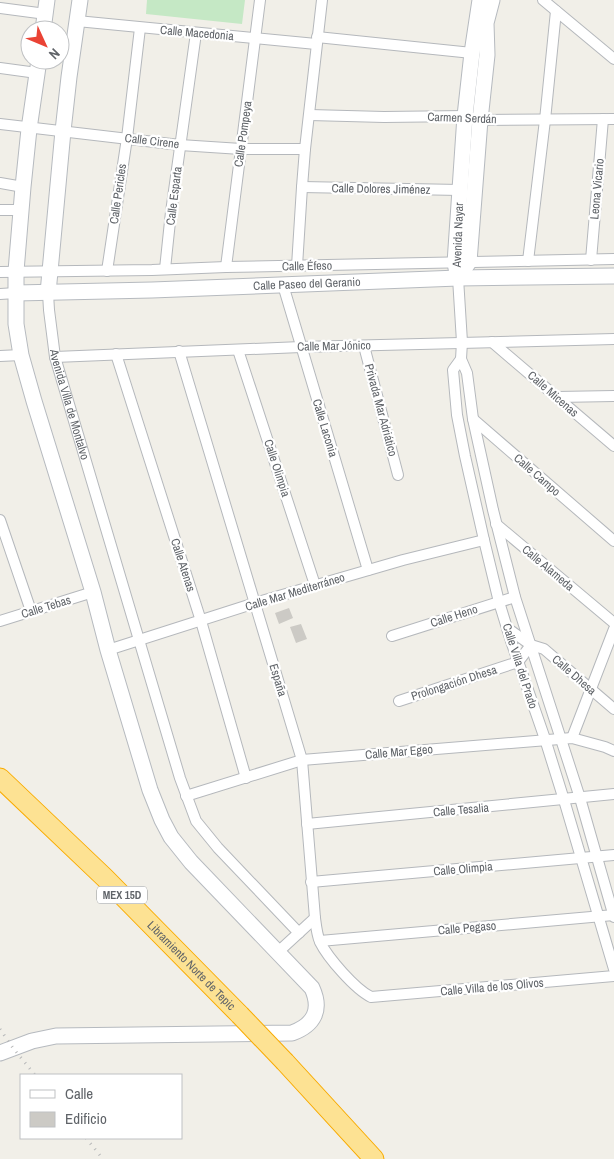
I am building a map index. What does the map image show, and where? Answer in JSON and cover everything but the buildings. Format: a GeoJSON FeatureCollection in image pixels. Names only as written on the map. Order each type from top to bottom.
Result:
{"type":"FeatureCollection","features":[{"type":"Feature","properties":{"kind":"highway","name":"Libramiento Norte de Tepic"},"geometry":{"type":"LineString","coordinates":[[0,778],[105,878],[240,1015],[374,1159]]}},
{"type":"Feature","properties":{"kind":"street","name":"Avenida Villa de Montalvo"},"geometry":{"type":"LineString","coordinates":[[80,0],[63,131],[48,293],[55,357],[186,796],[196,822],[218,848],[299,932]]}},
{"type":"Feature","properties":{"kind":"street","name":"Calle Pompeya"},"geometry":{"type":"LineString","coordinates":[[226,267],[260,0]]}},
{"type":"Feature","properties":{"kind":"street"},"geometry":{"type":"LineString","coordinates":[[298,266],[305,149],[322,0]]}},
{"type":"Feature","properties":{"kind":"street","name":"Avenida Nayar"},"geometry":{"type":"LineString","coordinates":[[458,278],[462,262],[472,118],[472,53],[480,0]]}},
{"type":"Feature","properties":{"kind":"street","name":"Avenida Nayar"},"geometry":{"type":"LineString","coordinates":[[462,262],[460,190],[472,118],[487,55],[486,24],[492,0]]}},
{"type":"Feature","properties":{"kind":"street"},"geometry":{"type":"LineString","coordinates":[[543,0],[614,59]]}},
{"type":"Feature","properties":{"kind":"street"},"geometry":{"type":"LineString","coordinates":[[0,8],[46,7],[44,20]]}},
{"type":"Feature","properties":{"kind":"street"},"geometry":{"type":"LineString","coordinates":[[528,261],[556,11]]}},
{"type":"Feature","properties":{"kind":"street","name":"Calle Macedonia"},"geometry":{"type":"LineString","coordinates":[[77,21],[256,39],[317,41],[472,53]]}},
{"type":"Feature","properties":{"kind":"street","name":"Calle Pericles"},"geometry":{"type":"LineString","coordinates":[[107,271],[127,138],[140,28]]}},
{"type":"Feature","properties":{"kind":"street","name":"Calle Esparta"},"geometry":{"type":"LineString","coordinates":[[166,270],[180,145],[196,33]]}},
{"type":"Feature","properties":{"kind":"street"},"geometry":{"type":"LineString","coordinates":[[0,68],[20,67]]}},
{"type":"Feature","properties":{"kind":"street"},"geometry":{"type":"LineString","coordinates":[[0,1053],[32,1041],[56,1036],[292,1033],[301,1030],[309,1024],[317,1006],[312,988],[191,862],[171,837],[150,790],[108,650],[93,592],[21,355],[16,324],[16,272],[21,210],[37,70]]}},
{"type":"Feature","properties":{"kind":"street","name":"Carmen Serdán"},"geometry":{"type":"LineString","coordinates":[[310,114],[544,120],[609,119]]}},
{"type":"Feature","properties":{"kind":"street","name":"Leona Vicario"},"geometry":{"type":"LineString","coordinates":[[590,260],[609,119]]}},
{"type":"Feature","properties":{"kind":"street","name":"Calle Cirene"},"geometry":{"type":"LineString","coordinates":[[0,124],[180,145],[241,149],[305,149]]}},
{"type":"Feature","properties":{"kind":"street"},"geometry":{"type":"LineString","coordinates":[[0,183],[23,187]]}},
{"type":"Feature","properties":{"kind":"street","name":"Calle Dolores Jiménez"},"geometry":{"type":"LineString","coordinates":[[302,187],[460,190]]}},
{"type":"Feature","properties":{"kind":"street"},"geometry":{"type":"LineString","coordinates":[[0,210],[21,210]]}},
{"type":"Feature","properties":{"kind":"street","name":"Calle Éfeso"},"geometry":{"type":"LineString","coordinates":[[0,272],[166,270],[226,267],[614,259]]}},
{"type":"Feature","properties":{"kind":"street","name":"Calle Paseo del Geranio"},"geometry":{"type":"LineString","coordinates":[[0,294],[458,278],[614,276]]}},
{"type":"Feature","properties":{"kind":"street","name":"Calle Villa del Prado"},"geometry":{"type":"LineString","coordinates":[[458,278],[462,342],[461,359],[467,373],[473,419],[496,524],[515,597],[559,738],[580,798],[614,916]]}},
{"type":"Feature","properties":{"kind":"street","name":"Calle Laconia"},"geometry":{"type":"LineString","coordinates":[[282,285],[368,570]]}},
{"type":"Feature","properties":{"kind":"street","name":"Calle Mar Jónico"},"geometry":{"type":"LineString","coordinates":[[55,357],[301,347],[614,339]]}},
{"type":"Feature","properties":{"kind":"street","name":"Calle Micenas"},"geometry":{"type":"LineString","coordinates":[[492,342],[614,446]]}},
{"type":"Feature","properties":{"kind":"street","name":"Privada Mar Adriático"},"geometry":{"type":"LineString","coordinates":[[364,346],[398,475]]}},
{"type":"Feature","properties":{"kind":"street","name":"Calle Olimpia"},"geometry":{"type":"LineString","coordinates":[[238,350],[315,585]]}},
{"type":"Feature","properties":{"kind":"street","name":"España"},"geometry":{"type":"LineString","coordinates":[[179,351],[302,760],[315,918],[320,941],[333,961],[363,993],[371,997]]}},
{"type":"Feature","properties":{"kind":"street","name":"Calle Atenas"},"geometry":{"type":"LineString","coordinates":[[116,354],[201,621],[246,778]]}},
{"type":"Feature","properties":{"kind":"street"},"geometry":{"type":"LineString","coordinates":[[0,356],[21,355]]}},
{"type":"Feature","properties":{"kind":"street","name":"Calle Villa del Prado"},"geometry":{"type":"LineString","coordinates":[[461,359],[453,370],[457,415],[499,602],[545,739],[614,969]]}},
{"type":"Feature","properties":{"kind":"street"},"geometry":{"type":"LineString","coordinates":[[557,397],[614,396]]}},
{"type":"Feature","properties":{"kind":"street","name":"Calle Campo"},"geometry":{"type":"LineString","coordinates":[[457,415],[473,419],[614,541]]}},
{"type":"Feature","properties":{"kind":"street","name":"Calle Alameda"},"geometry":{"type":"LineString","coordinates":[[479,517],[496,524],[614,623]]}},
{"type":"Feature","properties":{"kind":"street"},"geometry":{"type":"LineString","coordinates":[[0,520],[32,611]]}},
{"type":"Feature","properties":{"kind":"street","name":"Calle Mar Mediterráneo"},"geometry":{"type":"LineString","coordinates":[[108,650],[315,585],[403,560],[484,540]]}},
{"type":"Feature","properties":{"kind":"street","name":"Calle Tebas"},"geometry":{"type":"LineString","coordinates":[[0,621],[93,592]]}},
{"type":"Feature","properties":{"kind":"street","name":"Calle Heno"},"geometry":{"type":"LineString","coordinates":[[392,636],[515,597]]}},
{"type":"Feature","properties":{"kind":"street","name":"Calle Dhesa"},"geometry":{"type":"LineString","coordinates":[[507,628],[531,644],[544,649],[614,709]]}},
{"type":"Feature","properties":{"kind":"street"},"geometry":{"type":"LineString","coordinates":[[572,738],[614,629]]}},
{"type":"Feature","properties":{"kind":"street"},"geometry":{"type":"LineString","coordinates":[[518,662],[531,644]]}},
{"type":"Feature","properties":{"kind":"street","name":"Prolongación Dhesa"},"geometry":{"type":"LineString","coordinates":[[399,701],[518,662]]}},
{"type":"Feature","properties":{"kind":"street","name":"Calle Mar Egeo"},"geometry":{"type":"LineString","coordinates":[[186,796],[302,760],[559,738],[572,738],[614,751]]}},
{"type":"Feature","properties":{"kind":"street","name":"Calle Tesalia"},"geometry":{"type":"LineString","coordinates":[[307,824],[614,794]]}},
{"type":"Feature","properties":{"kind":"street","name":"Calle Olimpia"},"geometry":{"type":"LineString","coordinates":[[312,882],[614,855]]}},
{"type":"Feature","properties":{"kind":"street","name":"Calle Pegaso"},"geometry":{"type":"LineString","coordinates":[[320,941],[614,916]]}},
{"type":"Feature","properties":{"kind":"street"},"geometry":{"type":"LineString","coordinates":[[278,952],[315,918]]}},
{"type":"Feature","properties":{"kind":"street","name":"Calle Villa de los Olivos"},"geometry":{"type":"LineString","coordinates":[[371,997],[614,976]]}},
{"type":"Feature","properties":{"kind":"green space"},"geometry":{"type":"Polygon","coordinates":[[[147,0],[245,0],[242,24],[146,14],[147,0]]]}},
{"type":"Feature","properties":{"kind":"railway"},"geometry":{"type":"LineString","coordinates":[[0,1029],[34,1074]]}},
{"type":"Feature","properties":{"kind":"railway"},"geometry":{"type":"LineString","coordinates":[[87,1139],[103,1159]]}}]}
